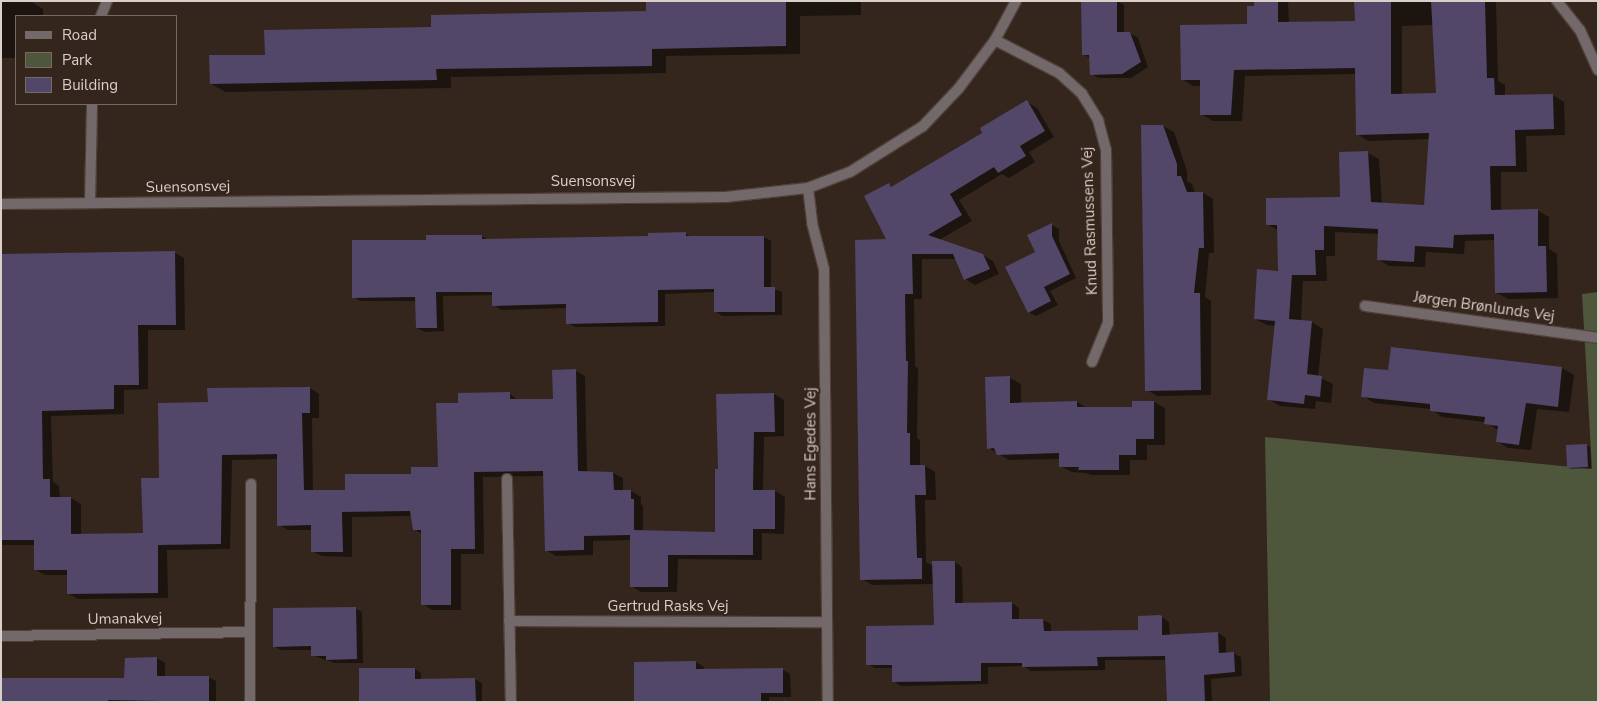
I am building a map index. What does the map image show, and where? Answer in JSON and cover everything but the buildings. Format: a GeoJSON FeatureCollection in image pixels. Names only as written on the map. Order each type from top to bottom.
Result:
{"type":"FeatureCollection","features":[{"type":"Feature","properties":{"kind":"street"},"geometry":{"type":"LineString","coordinates":[[101,15],[107,1]]}},
{"type":"Feature","properties":{"kind":"street","name":"Suensonsvej"},"geometry":{"type":"LineString","coordinates":[[1,204],[726,197],[808,188],[850,172],[922,126],[959,88],[995,40],[1016,1]]}},
{"type":"Feature","properties":{"kind":"street"},"geometry":{"type":"LineString","coordinates":[[1559,2],[1580,30],[1598,70]]}},
{"type":"Feature","properties":{"kind":"street","name":"Knud Rasmussens Vej"},"geometry":{"type":"LineString","coordinates":[[995,40],[1059,73],[1082,94],[1098,120],[1106,150],[1108,323],[1092,362]]}},
{"type":"Feature","properties":{"kind":"street"},"geometry":{"type":"LineString","coordinates":[[90,203],[92,105]]}},
{"type":"Feature","properties":{"kind":"street","name":"Hans Egedes Vej"},"geometry":{"type":"LineString","coordinates":[[808,188],[812,223],[824,269],[828,702]]}},
{"type":"Feature","properties":{"kind":"street","name":"Jørgen Brønlunds Vej"},"geometry":{"type":"LineString","coordinates":[[1365,306],[1598,338]]}},
{"type":"Feature","properties":{"kind":"street"},"geometry":{"type":"LineString","coordinates":[[507,479],[510,702]]}},
{"type":"Feature","properties":{"kind":"street"},"geometry":{"type":"LineString","coordinates":[[250,702],[251,484]]}},
{"type":"Feature","properties":{"kind":"street","name":"Gertrud Rasks Vej"},"geometry":{"type":"LineString","coordinates":[[509,621],[827,622]]}},
{"type":"Feature","properties":{"kind":"street","name":"Umanakvej"},"geometry":{"type":"LineString","coordinates":[[1,636],[250,632]]}},
{"type":"Feature","properties":{"kind":"green space"},"geometry":{"type":"Polygon","coordinates":[[[1598,292],[1598,702],[1270,702],[1265,437],[1592,469],[1582,294],[1598,292]]]}}]}
